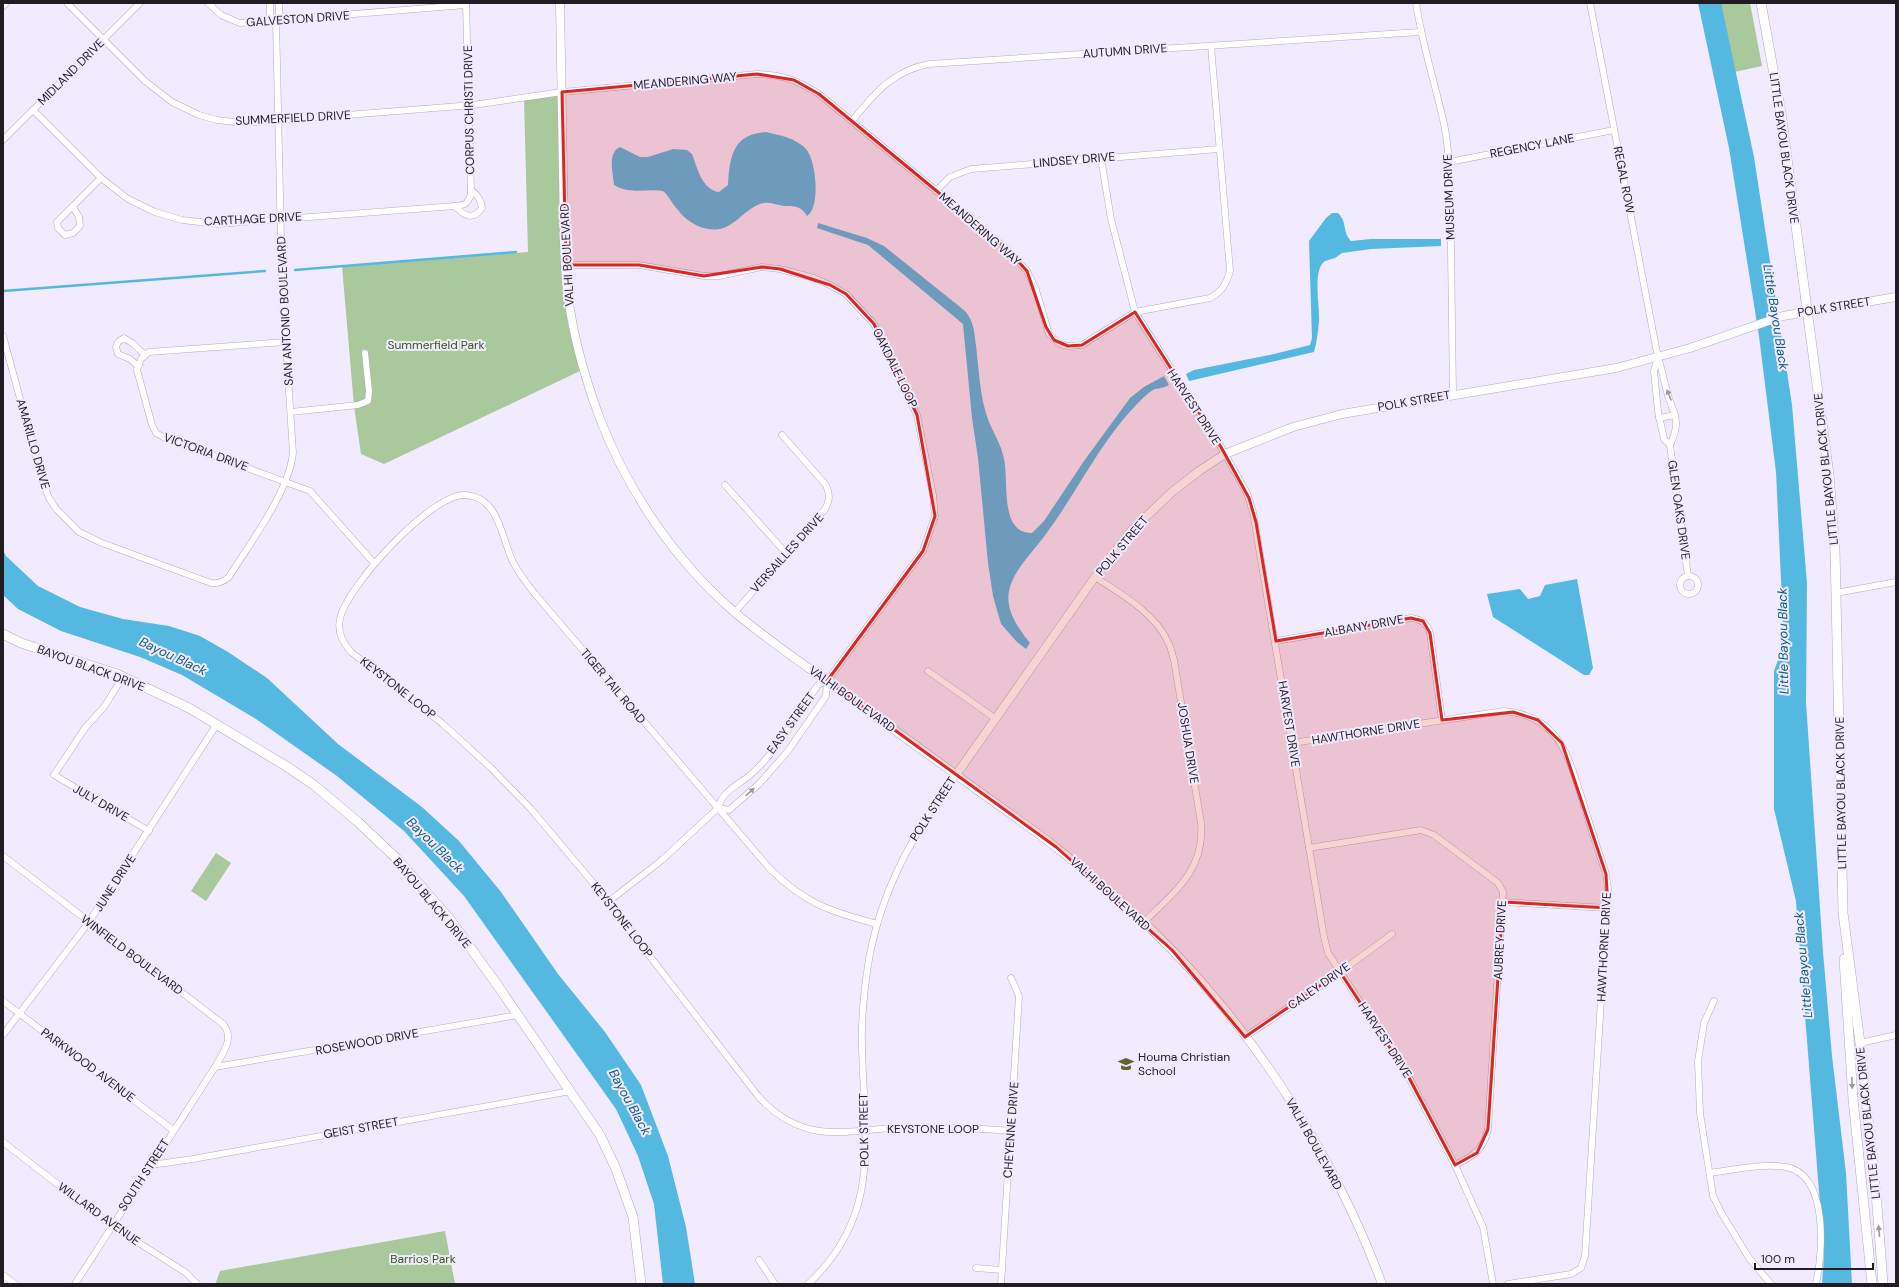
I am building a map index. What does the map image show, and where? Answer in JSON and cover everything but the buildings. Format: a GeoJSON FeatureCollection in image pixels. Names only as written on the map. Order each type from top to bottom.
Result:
{"type":"FeatureCollection","features":[{"type":"Feature","properties":{"kind":"main road","name":"LITTLE BAYOU BLACK DRIVE"},"geometry":{"type":"LineString","coordinates":[[1761,3],[1781,113],[1806,311],[1829,475],[1835,550],[1840,737],[1840,826],[1846,939],[1860,1043],[1877,1205],[1883,1284]]}},
{"type":"Feature","properties":{"kind":"main road","name":"BAYOU BLACK DRIVE"},"geometry":{"type":"LineString","coordinates":[[3,634],[26,645],[123,677],[189,708],[286,766],[314,785],[342,808],[397,859],[449,918],[571,1091],[600,1135],[616,1169],[633,1217],[642,1284]]}},
{"type":"Feature","properties":{"kind":"main road","name":"LITTLE BAYOU BLACK DRIVE"},"geometry":{"type":"LineString","coordinates":[[1846,939],[1844,960],[1853,1099],[1872,1284]]}},
{"type":"Feature","properties":{"kind":"street"},"geometry":{"type":"LineString","coordinates":[[3,6],[6,3]]}},
{"type":"Feature","properties":{"kind":"street","name":"SUMMERFIELD DRIVE"},"geometry":{"type":"LineString","coordinates":[[67,3],[145,81],[172,102],[183,108],[199,115],[217,120],[234,122],[278,120],[469,106],[562,92]]}},
{"type":"Feature","properties":{"kind":"street","name":"MIDLAND DRIVE"},"geometry":{"type":"LineString","coordinates":[[3,140],[140,3]]}},
{"type":"Feature","properties":{"kind":"street","name":"GALVESTON DRIVE"},"geometry":{"type":"LineString","coordinates":[[208,3],[221,16],[240,23],[466,4]]}},
{"type":"Feature","properties":{"kind":"street","name":"SAN ANTONIO BOULEVARD"},"geometry":{"type":"LineString","coordinates":[[270,3],[275,21]]}},
{"type":"Feature","properties":{"kind":"street","name":"SAN ANTONIO BOULEVARD"},"geometry":{"type":"LineString","coordinates":[[223,582],[229,577],[286,481],[291,467],[293,452],[292,412],[286,342],[280,218],[275,21],[278,3]]}},
{"type":"Feature","properties":{"kind":"street","name":"VALHI BOULEVARD"},"geometry":{"type":"LineString","coordinates":[[560,3],[566,265],[572,326],[583,370],[601,421],[623,469],[643,505],[676,550],[710,589],[735,612],[780,648],[1056,847],[1107,889],[1172,950],[1203,985],[1245,1037],[1268,1067],[1299,1115],[1328,1165],[1374,1263],[1382,1284]]}},
{"type":"Feature","properties":{"kind":"street","name":"MUSEUM DRIVE"},"geometry":{"type":"LineString","coordinates":[[1416,3],[1420,32],[1444,124],[1449,162],[1453,394]]}},
{"type":"Feature","properties":{"kind":"street","name":"REGAL ROW"},"geometry":{"type":"LineString","coordinates":[[1590,3],[1658,358]]}},
{"type":"Feature","properties":{"kind":"street","name":"CORPUS CHRISTI DRIVE"},"geometry":{"type":"LineString","coordinates":[[455,206],[465,205],[469,202],[471,190],[466,4]]}},
{"type":"Feature","properties":{"kind":"street","name":"AUTUMN DRIVE"},"geometry":{"type":"LineString","coordinates":[[852,121],[881,87],[894,78],[918,66],[1420,32]]}},
{"type":"Feature","properties":{"kind":"street","name":"MEANDERING WAY"},"geometry":{"type":"LineString","coordinates":[[562,92],[757,74],[794,80],[808,88],[852,121],[1007,249],[1027,272],[1036,290],[1046,327],[1054,340],[1060,344],[1068,346],[1082,345],[1135,312],[1210,298],[1220,293],[1226,284],[1230,271],[1211,46]]}},
{"type":"Feature","properties":{"kind":"street","name":"CARTHAGE DRIVE"},"geometry":{"type":"LineString","coordinates":[[33,110],[101,178],[128,199],[154,212],[182,220],[218,224],[280,218],[455,206]]}},
{"type":"Feature","properties":{"kind":"street","name":"REGENCY LANE"},"geometry":{"type":"LineString","coordinates":[[1449,162],[1614,130]]}},
{"type":"Feature","properties":{"kind":"street","name":"LINDSEY DRIVE"},"geometry":{"type":"LineString","coordinates":[[936,191],[950,177],[971,169],[1219,149]]}},
{"type":"Feature","properties":{"kind":"street","name":"HARVEST DRIVE"},"geometry":{"type":"LineString","coordinates":[[1101,158],[1111,219],[1135,312],[1225,454],[1247,493],[1253,512],[1276,641],[1326,945],[1332,961],[1407,1074],[1455,1165],[1483,1228],[1493,1284]]}},
{"type":"Feature","properties":{"kind":"street"},"geometry":{"type":"LineString","coordinates":[[73,207],[79,217],[80,226],[73,233],[65,235],[58,228],[57,222],[101,178]]}},
{"type":"Feature","properties":{"kind":"street"},"geometry":{"type":"LineString","coordinates":[[455,206],[460,212],[468,217],[479,213],[482,208],[481,202],[477,195],[471,190]]}},
{"type":"Feature","properties":{"kind":"street","name":"OAKDALE LOOP"},"geometry":{"type":"LineString","coordinates":[[566,265],[639,265],[704,276],[719,276],[762,267],[780,269],[814,278],[846,294],[874,324],[917,414],[933,494],[935,516],[923,551],[827,681]]}},
{"type":"Feature","properties":{"kind":"street","name":"POLK STREET"},"geometry":{"type":"LineString","coordinates":[[808,1284],[830,1261],[852,1225],[859,1204],[865,1175],[866,1152],[862,1044],[863,1004],[868,964],[877,924],[903,856],[926,816],[1095,577],[1131,532],[1152,510],[1199,471],[1225,454],[1293,427],[1342,414],[1407,404],[1453,394],[1496,389],[1616,368],[1658,358],[1783,316],[1896,297]]}},
{"type":"Feature","properties":{"kind":"street","name":"AMARILLO DRIVE"},"geometry":{"type":"LineString","coordinates":[[3,336],[43,483],[49,498],[64,519],[79,532],[102,543],[211,583],[216,584],[223,582]]}},
{"type":"Feature","properties":{"kind":"street"},"geometry":{"type":"LineString","coordinates":[[146,355],[128,339],[124,338],[118,342],[116,347],[118,354],[130,359],[138,366],[149,352],[286,342]]}},
{"type":"Feature","properties":{"kind":"street"},"geometry":{"type":"LineString","coordinates":[[292,412],[358,405],[368,401],[369,391],[365,353]]}},
{"type":"Feature","properties":{"kind":"street","name":"GLEN OAKS DRIVE"},"geometry":{"type":"LineString","coordinates":[[1658,358],[1677,425],[1670,446],[1688,576]]}},
{"type":"Feature","properties":{"kind":"street","name":"GLEN OAKS DRIVE"},"geometry":{"type":"LineString","coordinates":[[1658,358],[1654,372],[1659,418],[1664,439],[1670,446]]}},
{"type":"Feature","properties":{"kind":"street","name":"VICTORIA DRIVE"},"geometry":{"type":"LineString","coordinates":[[138,366],[137,370],[144,398],[156,433],[165,438],[310,491],[374,563]]}},
{"type":"Feature","properties":{"kind":"street"},"geometry":{"type":"LineString","coordinates":[[1659,418],[1675,415]]}},
{"type":"Feature","properties":{"kind":"street","name":"VERSAILLES DRIVE"},"geometry":{"type":"LineString","coordinates":[[735,612],[825,509],[829,502],[830,493],[826,486],[782,435]]}},
{"type":"Feature","properties":{"kind":"street"},"geometry":{"type":"LineString","coordinates":[[725,485],[786,553]]}},
{"type":"Feature","properties":{"kind":"street","name":"TIGER TAIL ROAD"},"geometry":{"type":"LineString","coordinates":[[374,563],[418,521],[444,501],[459,495],[467,495],[487,503],[495,513],[510,555],[523,578],[770,869],[789,887],[813,903],[828,910],[877,924]]}},
{"type":"Feature","properties":{"kind":"street","name":"KEYSTONE LOOP"},"geometry":{"type":"LineString","coordinates":[[374,563],[342,610],[339,621],[344,643],[351,652],[443,724],[492,768],[558,839],[753,1090],[769,1108],[786,1120],[809,1129],[829,1131],[944,1126],[1011,1131]]}},
{"type":"Feature","properties":{"kind":"street","name":"JOSHUA DRIVE"},"geometry":{"type":"LineString","coordinates":[[1095,577],[1145,613],[1158,625],[1168,642],[1174,660],[1200,823],[1200,850],[1194,867],[1186,880],[1143,923]]}},
{"type":"Feature","properties":{"kind":"street"},"geometry":{"type":"LineString","coordinates":[[1836,593],[1896,582]]}},
{"type":"Feature","properties":{"kind":"street","name":"ALBANY DRIVE"},"geometry":{"type":"LineString","coordinates":[[1276,641],[1411,618],[1418,619],[1426,625],[1430,633],[1442,720]]}},
{"type":"Feature","properties":{"kind":"street"},"geometry":{"type":"LineString","coordinates":[[928,671],[996,719]]}},
{"type":"Feature","properties":{"kind":"street","name":"JULY DRIVE"},"geometry":{"type":"LineString","coordinates":[[123,677],[104,707],[85,728],[54,775],[149,831]]}},
{"type":"Feature","properties":{"kind":"street","name":"EASY STREET"},"geometry":{"type":"LineString","coordinates":[[608,902],[662,860],[718,808],[721,797],[750,774],[772,750],[818,685],[827,681],[826,696],[782,758],[759,784],[729,810],[718,808]]}},
{"type":"Feature","properties":{"kind":"street","name":"HAWTHORNE DRIVE"},"geometry":{"type":"LineString","coordinates":[[1292,743],[1495,711],[1513,712],[1538,720],[1556,736],[1565,750],[1570,762],[1606,874],[1608,888],[1608,908],[1584,1263],[1576,1272],[1571,1274],[1508,1284]]}},
{"type":"Feature","properties":{"kind":"street","name":"JUNE DRIVE"},"geometry":{"type":"LineString","coordinates":[[3,1035],[89,922],[217,724]]}},
{"type":"Feature","properties":{"kind":"street"},"geometry":{"type":"LineString","coordinates":[[772,750],[782,758]]}},
{"type":"Feature","properties":{"kind":"street","name":"AUBREY DRIVE"},"geometry":{"type":"LineString","coordinates":[[1309,848],[1421,830],[1434,835],[1498,884],[1503,892],[1488,1129],[1485,1142],[1477,1153],[1455,1165]]}},
{"type":"Feature","properties":{"kind":"street","name":"WINFIELD BOULEVARD"},"geometry":{"type":"LineString","coordinates":[[3,856],[223,1024],[228,1030],[229,1038],[215,1067]]}},
{"type":"Feature","properties":{"kind":"street"},"geometry":{"type":"LineString","coordinates":[[1503,902],[1608,908]]}},
{"type":"Feature","properties":{"kind":"street","name":"CALEY DRIVE"},"geometry":{"type":"LineString","coordinates":[[1245,1037],[1340,972],[1392,934]]}},
{"type":"Feature","properties":{"kind":"street","name":"CHEYENNE DRIVE"},"geometry":{"type":"LineString","coordinates":[[1001,1284],[1019,996],[1011,978]]}},
{"type":"Feature","properties":{"kind":"street","name":"PARKWOOD AVENUE"},"geometry":{"type":"LineString","coordinates":[[3,1001],[173,1130]]}},
{"type":"Feature","properties":{"kind":"street"},"geometry":{"type":"LineString","coordinates":[[1714,1001],[1704,1023],[1698,1062],[1700,1113],[1714,1196],[1722,1214],[1749,1258],[1771,1284]]}},
{"type":"Feature","properties":{"kind":"street","name":"ROSEWOOD DRIVE"},"geometry":{"type":"LineString","coordinates":[[215,1067],[518,1015]]}},
{"type":"Feature","properties":{"kind":"street"},"geometry":{"type":"LineString","coordinates":[[1860,1043],[1896,1035]]}},
{"type":"Feature","properties":{"kind":"street","name":"SOUTH STREET"},"geometry":{"type":"LineString","coordinates":[[75,1284],[215,1067]]}},
{"type":"Feature","properties":{"kind":"street","name":"GEIST STREET"},"geometry":{"type":"LineString","coordinates":[[151,1165],[193,1159],[571,1091]]}},
{"type":"Feature","properties":{"kind":"street","name":"WILLARD AVENUE"},"geometry":{"type":"LineString","coordinates":[[3,1142],[112,1226],[185,1272],[197,1284]]}},
{"type":"Feature","properties":{"kind":"street"},"geometry":{"type":"LineString","coordinates":[[1710,1173],[1778,1167],[1795,1170],[1805,1176],[1812,1186],[1816,1198],[1819,1220],[1821,1242],[1819,1271],[1816,1284]]}},
{"type":"Feature","properties":{"kind":"street"},"geometry":{"type":"LineString","coordinates":[[759,1260],[775,1284]]}},
{"type":"Feature","properties":{"kind":"street"},"geometry":{"type":"LineString","coordinates":[[976,1268],[1002,1270]]}},
{"type":"Feature","properties":{"kind":"street"},"geometry":{"type":"LineString","coordinates":[[3,1275],[15,1284]]}},
{"type":"Feature","properties":{"kind":"highlighted area"},"geometry":{"type":"Polygon","coordinates":[[[757,74],[794,80],[819,94],[1007,249],[1027,271],[1046,327],[1054,340],[1068,346],[1082,345],[1135,312],[1221,447],[1249,498],[1256,522],[1276,641],[1411,618],[1423,621],[1430,633],[1442,720],[1513,712],[1538,720],[1562,743],[1606,874],[1608,908],[1503,902],[1488,1129],[1477,1153],[1455,1165],[1407,1074],[1340,972],[1245,1037],[1172,950],[1056,847],[827,681],[923,551],[935,516],[917,415],[874,324],[846,294],[830,285],[780,269],[762,267],[704,276],[639,265],[566,265],[562,92],[757,74]]]}},
{"type":"Feature","properties":{"kind":"green space"},"geometry":{"type":"Polygon","coordinates":[[[1716,3],[1750,3],[1762,66],[1730,73],[1716,3]]]}},
{"type":"Feature","properties":{"kind":"green space","name":"Summerfield Park"},"geometry":{"type":"Polygon","coordinates":[[[560,92],[565,249],[582,370],[384,464],[361,454],[354,406],[342,266],[528,252],[524,99],[560,92]]]}},
{"type":"Feature","properties":{"kind":"green space"},"geometry":{"type":"Polygon","coordinates":[[[216,853],[231,863],[206,901],[191,891],[216,853]]]}},
{"type":"Feature","properties":{"kind":"green space","name":"Barrios Park"},"geometry":{"type":"Polygon","coordinates":[[[445,1231],[455,1284],[217,1284],[216,1282],[220,1271],[445,1231]]]}},
{"type":"Feature","properties":{"kind":"water","name":"Little Bayou Black"},"geometry":{"type":"Polygon","coordinates":[[[1698,3],[1721,3],[1754,157],[1792,405],[1807,583],[1806,702],[1823,952],[1832,1056],[1846,1173],[1852,1284],[1822,1284],[1824,1255],[1796,901],[1774,809],[1774,671],[1784,644],[1776,472],[1759,336],[1729,148],[1698,3]]]}},
{"type":"Feature","properties":{"kind":"water"},"geometry":{"type":"Polygon","coordinates":[[[766,132],[797,142],[806,149],[809,155],[816,183],[814,203],[807,216],[801,209],[796,207],[763,203],[753,207],[736,221],[724,228],[709,229],[700,227],[688,220],[663,191],[632,191],[614,185],[612,158],[613,154],[620,147],[640,157],[648,157],[673,149],[687,150],[692,154],[704,183],[713,190],[719,192],[728,185],[731,159],[736,147],[745,138],[766,132]]]}},
{"type":"Feature","properties":{"kind":"water"},"geometry":{"type":"Polygon","coordinates":[[[1332,213],[1338,213],[1341,217],[1348,238],[1351,241],[1371,239],[1441,239],[1441,246],[1371,249],[1342,253],[1335,258],[1325,261],[1321,266],[1318,280],[1319,321],[1314,352],[1189,381],[1186,374],[1194,370],[1274,354],[1310,345],[1312,338],[1309,241],[1326,218],[1332,213]]]}},
{"type":"Feature","properties":{"kind":"water"},"geometry":{"type":"Polygon","coordinates":[[[818,223],[867,238],[884,246],[965,311],[971,320],[974,331],[983,402],[989,422],[1000,444],[1004,459],[1006,492],[1010,516],[1014,525],[1022,531],[1032,533],[1044,521],[1084,461],[1130,398],[1144,387],[1164,376],[1169,385],[1151,391],[1127,415],[1102,448],[1058,517],[1019,568],[1011,583],[1008,598],[1011,613],[1017,626],[1030,643],[1026,649],[1017,642],[1001,624],[993,596],[988,563],[978,458],[972,418],[963,324],[868,245],[817,228],[818,223]]]}},
{"type":"Feature","properties":{"kind":"water","name":"Bayou Black"},"geometry":{"type":"Polygon","coordinates":[[[3,550],[6,556],[38,586],[80,607],[123,619],[169,626],[200,636],[228,652],[267,678],[338,744],[422,807],[459,841],[501,892],[558,974],[605,1032],[641,1085],[668,1156],[686,1227],[695,1284],[663,1284],[654,1204],[638,1156],[616,1109],[464,896],[404,831],[337,776],[256,719],[182,675],[140,657],[61,631],[18,609],[3,595],[3,550]]]}},
{"type":"Feature","properties":{"kind":"water"},"geometry":{"type":"Polygon","coordinates":[[[1577,579],[1593,668],[1589,675],[1584,675],[1493,617],[1487,594],[1520,589],[1528,599],[1540,596],[1545,585],[1577,579]]]}},
{"type":"Feature","properties":{"kind":"waterway"},"geometry":{"type":"LineString","coordinates":[[295,270],[516,252]]}},
{"type":"Feature","properties":{"kind":"waterway"},"geometry":{"type":"LineString","coordinates":[[3,291],[265,271]]}},
{"type":"Feature","properties":{"kind":"place","name":"Houma Christian School"},"geometry":{"type":"Point","coordinates":[1126,1064]}}]}
